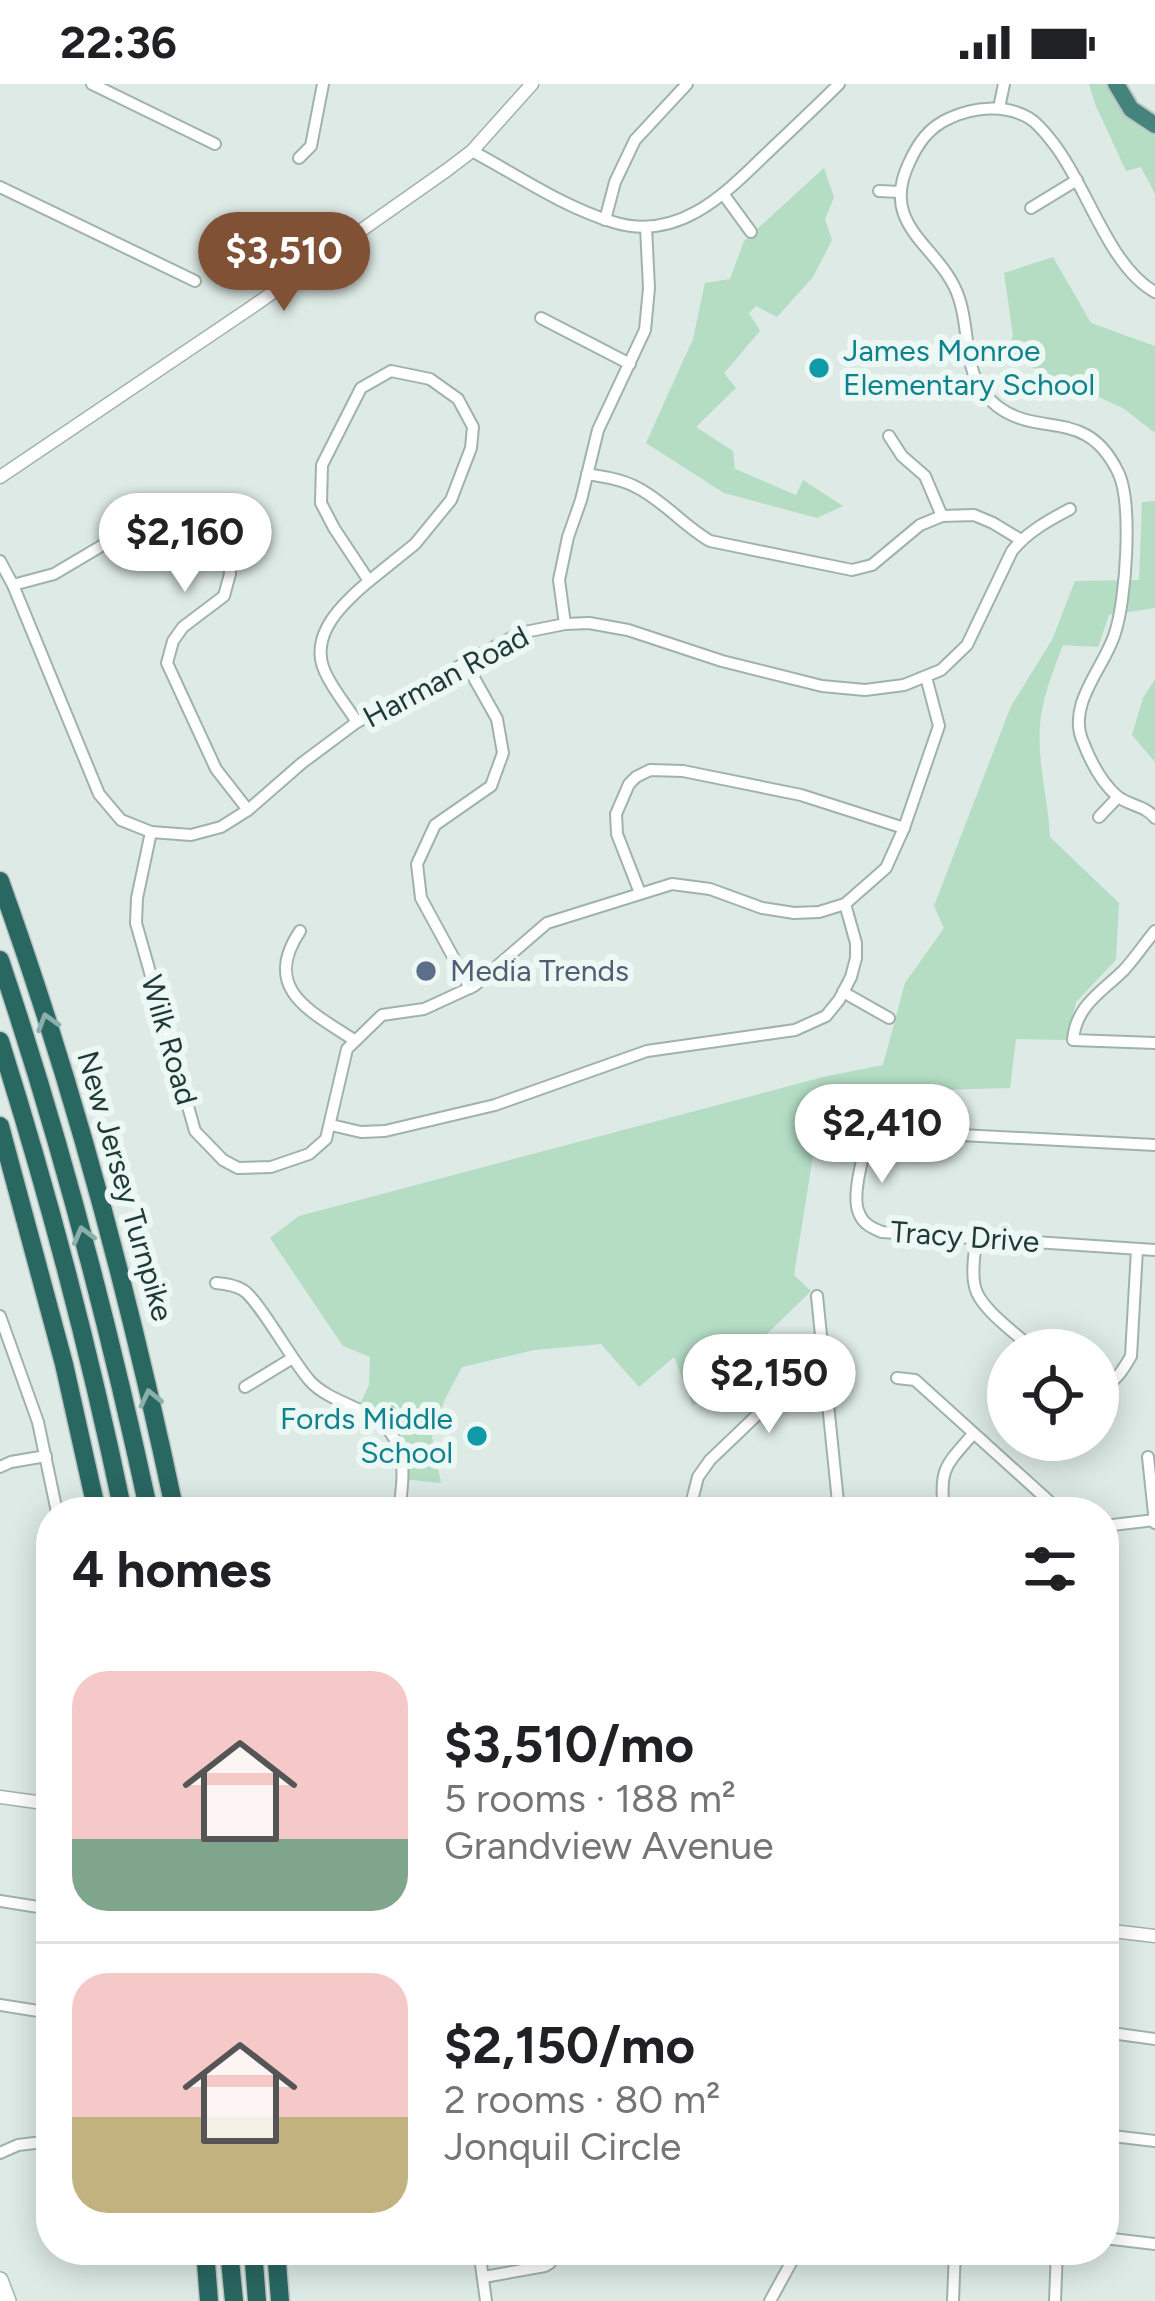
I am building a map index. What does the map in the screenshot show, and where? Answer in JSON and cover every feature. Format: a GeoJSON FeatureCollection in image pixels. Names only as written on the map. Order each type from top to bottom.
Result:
{"type":"FeatureCollection","features":[{"type":"Feature","properties":{"kind":"highway"},"geometry":{"type":"LineString","coordinates":[[1116,84],[1131,109],[1155,125]]}},
{"type":"Feature","properties":{"kind":"highway","name":"New Jersey Turnpike"},"geometry":{"type":"LineString","coordinates":[[0,881],[97,1189],[172,1497]]}},
{"type":"Feature","properties":{"kind":"highway","name":"New Jersey Turnpike"},"geometry":{"type":"LineString","coordinates":[[0,960],[92,1268],[145,1497]]}},
{"type":"Feature","properties":{"kind":"highway"},"geometry":{"type":"LineString","coordinates":[[0,1041],[67,1274],[120,1497]]}},
{"type":"Feature","properties":{"kind":"highway"},"geometry":{"type":"LineString","coordinates":[[0,1126],[64,1364],[94,1497]]}},
{"type":"Feature","properties":{"kind":"highway"},"geometry":{"type":"LineString","coordinates":[[206,2265],[209,2301]]}},
{"type":"Feature","properties":{"kind":"highway"},"geometry":{"type":"LineString","coordinates":[[231,2265],[234,2301]]}},
{"type":"Feature","properties":{"kind":"highway"},"geometry":{"type":"LineString","coordinates":[[254,2265],[256,2301]]}},
{"type":"Feature","properties":{"kind":"highway"},"geometry":{"type":"LineString","coordinates":[[277,2265],[280,2301]]}},
{"type":"Feature","properties":{"kind":"main road"},"geometry":{"type":"LineString","coordinates":[[0,2280],[8,2301]]}},
{"type":"Feature","properties":{"kind":"street"},"geometry":{"type":"LineString","coordinates":[[92,84],[215,143]]}},
{"type":"Feature","properties":{"kind":"street"},"geometry":{"type":"LineString","coordinates":[[299,158],[310,146],[323,84]]}},
{"type":"Feature","properties":{"kind":"street"},"geometry":{"type":"LineString","coordinates":[[605,220],[615,182],[635,140],[687,84]]}},
{"type":"Feature","properties":{"kind":"street"},"geometry":{"type":"LineString","coordinates":[[472,151],[605,220],[646,227],[680,221],[724,195],[839,84]]}},
{"type":"Feature","properties":{"kind":"street"},"geometry":{"type":"LineString","coordinates":[[999,108],[1004,84]]}},
{"type":"Feature","properties":{"kind":"street"},"geometry":{"type":"LineString","coordinates":[[0,477],[404,202],[472,151],[523,89]]}},
{"type":"Feature","properties":{"kind":"street"},"geometry":{"type":"LineString","coordinates":[[1155,292],[1125,267],[1078,180],[1030,118],[999,108],[965,111],[927,132],[902,178],[902,207],[910,230],[958,293],[969,364],[980,388],[997,406],[1018,417],[1084,432],[1101,445],[1122,478],[1126,546],[1122,596],[1116,631],[1087,687],[1080,736],[1118,797],[1155,818]]}},
{"type":"Feature","properties":{"kind":"street"},"geometry":{"type":"LineString","coordinates":[[1031,208],[1078,180]]}},
{"type":"Feature","properties":{"kind":"street"},"geometry":{"type":"LineString","coordinates":[[0,187],[195,281]]}},
{"type":"Feature","properties":{"kind":"street"},"geometry":{"type":"LineString","coordinates":[[880,191],[900,192]]}},
{"type":"Feature","properties":{"kind":"street"},"geometry":{"type":"LineString","coordinates":[[724,195],[751,232]]}},
{"type":"Feature","properties":{"kind":"street"},"geometry":{"type":"LineString","coordinates":[[565,624],[559,580],[562,557],[598,430],[645,330],[646,227]]}},
{"type":"Feature","properties":{"kind":"street"},"geometry":{"type":"LineString","coordinates":[[542,318],[630,364]]}},
{"type":"Feature","properties":{"kind":"street"},"geometry":{"type":"LineString","coordinates":[[358,722],[322,668],[322,639],[344,602],[415,544],[451,500],[471,448],[473,427],[458,399],[430,380],[391,371],[361,388],[322,465],[321,503],[369,581]]}},
{"type":"Feature","properties":{"kind":"street"},"geometry":{"type":"LineString","coordinates":[[889,436],[902,456],[925,476],[942,516]]}},
{"type":"Feature","properties":{"kind":"street"},"geometry":{"type":"LineString","coordinates":[[587,474],[640,489],[710,541],[842,570],[872,565],[920,524],[942,516],[974,515],[1021,540]]}},
{"type":"Feature","properties":{"kind":"street"},"geometry":{"type":"LineString","coordinates":[[13,584],[54,574],[153,510],[171,506],[197,515],[217,531],[228,554],[230,574],[224,596],[184,627],[173,641],[167,663],[216,769],[248,810]]}},
{"type":"Feature","properties":{"kind":"street","name":"Harman Road"},"geometry":{"type":"LineString","coordinates":[[151,832],[191,835],[221,827],[358,722],[520,633],[565,624],[628,630],[722,661],[822,686],[876,689],[926,677],[968,646],[1021,540],[1070,509]]}},
{"type":"Feature","properties":{"kind":"street"},"geometry":{"type":"LineString","coordinates":[[0,561],[99,794],[121,820],[151,832]]}},
{"type":"Feature","properties":{"kind":"street"},"geometry":{"type":"LineString","coordinates":[[465,662],[497,719],[503,753],[491,786],[435,825],[418,864],[421,898],[470,988]]}},
{"type":"Feature","properties":{"kind":"street"},"geometry":{"type":"LineString","coordinates":[[844,904],[856,943],[850,977],[826,1016],[795,1030],[647,1051],[495,1105],[385,1131],[361,1132],[331,1125],[347,1049],[354,1040],[382,1015],[424,1009],[470,988],[547,923],[672,884],[710,889],[763,908],[794,913],[844,904],[886,868],[904,828],[939,726],[926,677]]}},
{"type":"Feature","properties":{"kind":"street"},"geometry":{"type":"LineString","coordinates":[[640,893],[617,834],[616,814],[628,784],[650,770],[683,771],[802,795],[904,828]]}},
{"type":"Feature","properties":{"kind":"street"},"geometry":{"type":"LineString","coordinates":[[1099,817],[1118,797]]}},
{"type":"Feature","properties":{"kind":"street","name":"Wilk Road"},"geometry":{"type":"LineString","coordinates":[[151,832],[136,923],[195,1131],[223,1160],[238,1168],[271,1167],[314,1151],[331,1125]]}},
{"type":"Feature","properties":{"kind":"street"},"geometry":{"type":"LineString","coordinates":[[300,931],[288,950],[284,971],[291,989],[302,1006],[354,1040]]}},
{"type":"Feature","properties":{"kind":"street"},"geometry":{"type":"LineString","coordinates":[[1155,931],[1125,969],[1083,1008],[1073,1040],[1155,1043]]}},
{"type":"Feature","properties":{"kind":"street"},"geometry":{"type":"LineString","coordinates":[[843,992],[889,1018]]}},
{"type":"Feature","properties":{"kind":"street","name":"Tracy Drive"},"geometry":{"type":"LineString","coordinates":[[1155,1145],[885,1131],[873,1137],[861,1167],[856,1204],[870,1227],[882,1232],[1155,1250]]}},
{"type":"Feature","properties":{"kind":"street"},"geometry":{"type":"LineString","coordinates":[[976,1238],[976,1293],[1011,1329]]}},
{"type":"Feature","properties":{"kind":"street"},"geometry":{"type":"LineString","coordinates":[[1119,1375],[1131,1356],[1137,1249]]}},
{"type":"Feature","properties":{"kind":"street"},"geometry":{"type":"LineString","coordinates":[[216,1283],[248,1292],[291,1359],[315,1386],[379,1420],[394,1437],[403,1474],[401,1497]]}},
{"type":"Feature","properties":{"kind":"street"},"geometry":{"type":"LineString","coordinates":[[817,1296],[838,1497]]}},
{"type":"Feature","properties":{"kind":"street"},"geometry":{"type":"LineString","coordinates":[[0,1316],[38,1422],[54,1497]]}},
{"type":"Feature","properties":{"kind":"street"},"geometry":{"type":"LineString","coordinates":[[691,1497],[710,1460],[823,1352]]}},
{"type":"Feature","properties":{"kind":"street"},"geometry":{"type":"LineString","coordinates":[[245,1387],[291,1359]]}},
{"type":"Feature","properties":{"kind":"street"},"geometry":{"type":"LineString","coordinates":[[897,1378],[915,1380],[1044,1497]]}},
{"type":"Feature","properties":{"kind":"street"},"geometry":{"type":"LineString","coordinates":[[942,1497],[945,1466],[973,1434]]}},
{"type":"Feature","properties":{"kind":"street"},"geometry":{"type":"LineString","coordinates":[[0,1467],[46,1456]]}},
{"type":"Feature","properties":{"kind":"street"},"geometry":{"type":"LineString","coordinates":[[1119,1525],[1155,1521],[1148,1457]]}},
{"type":"Feature","properties":{"kind":"street"},"geometry":{"type":"LineString","coordinates":[[0,1797],[36,1802]]}},
{"type":"Feature","properties":{"kind":"street"},"geometry":{"type":"LineString","coordinates":[[0,1901],[36,1907]]}},
{"type":"Feature","properties":{"kind":"street"},"geometry":{"type":"LineString","coordinates":[[1119,1932],[1155,1936]]}},
{"type":"Feature","properties":{"kind":"street"},"geometry":{"type":"LineString","coordinates":[[0,2005],[36,2011]]}},
{"type":"Feature","properties":{"kind":"street"},"geometry":{"type":"LineString","coordinates":[[1119,2034],[1155,2039]]}},
{"type":"Feature","properties":{"kind":"street"},"geometry":{"type":"LineString","coordinates":[[1119,2137],[1155,2141]]}},
{"type":"Feature","properties":{"kind":"street"},"geometry":{"type":"LineString","coordinates":[[0,2153],[36,2142]]}},
{"type":"Feature","properties":{"kind":"street"},"geometry":{"type":"LineString","coordinates":[[1119,2240],[1155,2244]]}},
{"type":"Feature","properties":{"kind":"street"},"geometry":{"type":"LineString","coordinates":[[482,2265],[486,2301]]}},
{"type":"Feature","properties":{"kind":"street"},"geometry":{"type":"LineString","coordinates":[[484,2277],[548,2265]]}},
{"type":"Feature","properties":{"kind":"street"},"geometry":{"type":"LineString","coordinates":[[770,2301],[791,2265]]}},
{"type":"Feature","properties":{"kind":"street"},"geometry":{"type":"LineString","coordinates":[[953,2301],[954,2265]]}},
{"type":"Feature","properties":{"kind":"street"},"geometry":{"type":"LineString","coordinates":[[1055,2301],[1056,2265]]}},
{"type":"Feature","properties":{"kind":"green space"},"geometry":{"type":"Polygon","coordinates":[[[1089,84],[1106,84],[1125,115],[1155,134],[1155,194],[1141,167],[1126,171],[1089,84]]]}},
{"type":"Feature","properties":{"kind":"green space"},"geometry":{"type":"Polygon","coordinates":[[[824,168],[834,197],[825,219],[832,240],[813,277],[777,317],[756,306],[749,313],[760,331],[724,373],[736,388],[696,427],[733,451],[735,469],[796,495],[803,480],[843,506],[817,518],[724,493],[646,443],[693,339],[705,283],[730,279],[744,241],[824,168]]]}},
{"type":"Feature","properties":{"kind":"green space"},"geometry":{"type":"Polygon","coordinates":[[[1053,257],[1091,323],[1155,346],[1155,433],[1123,408],[1005,355],[1013,336],[1004,273],[1053,257]]]}},
{"type":"Feature","properties":{"kind":"green space"},"geometry":{"type":"Polygon","coordinates":[[[1155,501],[1155,608],[1109,615],[1098,647],[1063,645],[1042,710],[1040,758],[1050,837],[1119,903],[1116,960],[1076,1002],[1067,1040],[1016,1039],[1010,1088],[823,1093],[794,1275],[811,1291],[693,1406],[674,1357],[639,1387],[601,1344],[534,1350],[462,1367],[432,1437],[441,1483],[402,1479],[388,1432],[357,1410],[369,1385],[370,1357],[343,1346],[270,1238],[299,1216],[883,1065],[905,983],[944,928],[934,906],[1011,706],[1052,640],[1075,581],[1139,580],[1142,502],[1155,501]]]}},
{"type":"Feature","properties":{"kind":"green space"},"geometry":{"type":"Polygon","coordinates":[[[1155,679],[1155,762],[1132,735],[1143,698],[1155,679]]]}},
{"type":"Feature","properties":{"kind":"place","name":"James Monroe Elementary School"},"geometry":{"type":"Point","coordinates":[819,368]}},
{"type":"Feature","properties":{"kind":"place","name":"Media Trends"},"geometry":{"type":"Point","coordinates":[426,971]}},
{"type":"Feature","properties":{"kind":"place","name":"Fords Middle School"},"geometry":{"type":"Point","coordinates":[477,1436]}}]}
